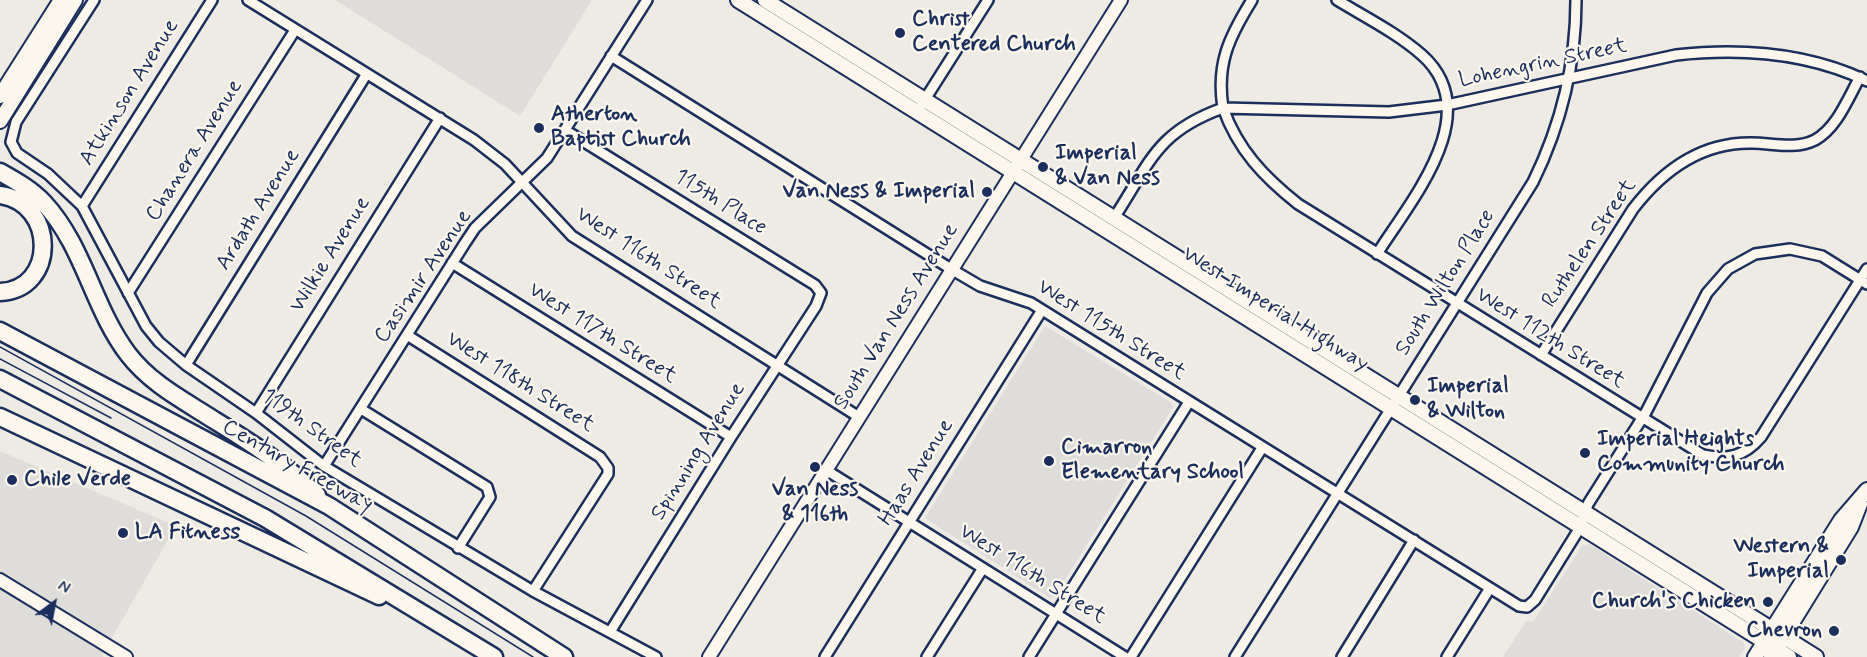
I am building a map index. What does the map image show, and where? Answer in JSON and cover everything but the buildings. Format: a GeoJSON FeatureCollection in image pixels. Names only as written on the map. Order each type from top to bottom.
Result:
{"type":"FeatureCollection","features":[{"type":"Feature","properties":{"kind":"highway"},"geometry":{"type":"LineString","coordinates":[[0,172],[30,190],[54,214],[75,249],[106,319],[141,369],[174,397],[215,420],[299,478],[328,506]]}},
{"type":"Feature","properties":{"kind":"highway"},"geometry":{"type":"LineString","coordinates":[[0,195],[17,201],[30,210],[40,225],[44,242],[38,267],[29,279],[12,289],[0,292]]}},
{"type":"Feature","properties":{"kind":"highway","name":"Century Freeway"},"geometry":{"type":"LineString","coordinates":[[0,331],[328,506],[564,657]]}},
{"type":"Feature","properties":{"kind":"highway"},"geometry":{"type":"LineString","coordinates":[[0,379],[265,518],[494,657]]}},
{"type":"Feature","properties":{"kind":"highway"},"geometry":{"type":"LineString","coordinates":[[0,417],[459,634]]}},
{"type":"Feature","properties":{"kind":"main road"},"geometry":{"type":"LineString","coordinates":[[0,96],[61,0]]}},
{"type":"Feature","properties":{"kind":"main road"},"geometry":{"type":"LineString","coordinates":[[0,122],[75,0]]}},
{"type":"Feature","properties":{"kind":"main road","name":"West Imperial Highway"},"geometry":{"type":"LineString","coordinates":[[738,0],[917,112],[1114,218],[1581,526],[1774,643],[1816,657]]}},
{"type":"Feature","properties":{"kind":"main road","name":"West Imperial Highway"},"geometry":{"type":"LineString","coordinates":[[765,0],[926,100],[1017,166],[1396,402],[1585,511],[1774,643],[1789,657]]}},
{"type":"Feature","properties":{"kind":"main road","name":"South Van Ness Avenue"},"geometry":{"type":"LineString","coordinates":[[709,657],[1121,0]]}},
{"type":"Feature","properties":{"kind":"main road"},"geometry":{"type":"LineString","coordinates":[[1755,657],[1774,643],[1851,527],[1865,493]]}},
{"type":"Feature","properties":{"kind":"main road"},"geometry":{"type":"LineString","coordinates":[[0,580],[126,657]]}},
{"type":"Feature","properties":{"kind":"street","name":"119th Street"},"geometry":{"type":"LineString","coordinates":[[94,0],[12,130],[11,142],[17,153],[48,174],[82,206],[146,326],[159,342],[186,365],[256,413],[324,466],[458,548],[656,657]]}},
{"type":"Feature","properties":{"kind":"street","name":"Atkinson Avenue"},"geometry":{"type":"LineString","coordinates":[[82,206],[212,0]]}},
{"type":"Feature","properties":{"kind":"street","name":"West 116th Street"},"geometry":{"type":"LineString","coordinates":[[248,0],[490,151],[572,236],[859,417]]}},
{"type":"Feature","properties":{"kind":"street","name":"Casimir Avenue"},"geometry":{"type":"LineString","coordinates":[[324,466],[475,228],[543,164],[646,0]]}},
{"type":"Feature","properties":{"kind":"street"},"geometry":{"type":"LineString","coordinates":[[917,112],[987,3],[975,0]]}},
{"type":"Feature","properties":{"kind":"street"},"geometry":{"type":"LineString","coordinates":[[1114,218],[1166,140],[1189,122],[1223,108],[1224,55],[1229,39],[1252,0]]}},
{"type":"Feature","properties":{"kind":"street"},"geometry":{"type":"LineString","coordinates":[[1337,0],[1422,55],[1434,69],[1443,87],[1447,105],[1447,122],[1440,153],[1377,254]]}},
{"type":"Feature","properties":{"kind":"street","name":"South Wilton Place"},"geometry":{"type":"LineString","coordinates":[[1235,657],[1533,182],[1559,120],[1569,78],[1576,0]]}},
{"type":"Feature","properties":{"kind":"street","name":"Chanera Avenue"},"geometry":{"type":"LineString","coordinates":[[128,293],[295,30]]}},
{"type":"Feature","properties":{"kind":"street","name":"Lohengrin Street"},"geometry":{"type":"LineString","coordinates":[[1223,108],[1389,112],[1447,105],[1676,55],[1712,51],[1749,52],[1803,59],[1864,79]]}},
{"type":"Feature","properties":{"kind":"street","name":"West 115th Street"},"geometry":{"type":"LineString","coordinates":[[611,56],[951,269],[980,286],[1021,298],[1042,310],[1519,606],[1527,607],[1535,600],[1581,526]]}},
{"type":"Feature","properties":{"kind":"street","name":"Ardath Avenue"},"geometry":{"type":"LineString","coordinates":[[186,365],[366,75]]}},
{"type":"Feature","properties":{"kind":"street","name":"Ruthelen Street"},"geometry":{"type":"LineString","coordinates":[[1541,355],[1649,187],[1687,158],[1726,145],[1751,143],[1789,146],[1814,140],[1824,134],[1864,79]]}},
{"type":"Feature","properties":{"kind":"street","name":"West 112th Street"},"geometry":{"type":"LineString","coordinates":[[1223,108],[1231,131],[1242,150],[1278,188],[1377,254],[1702,456],[1721,459],[1740,455],[1752,448],[1761,438],[1864,281],[1867,268]]}},
{"type":"Feature","properties":{"kind":"street","name":"Wilkie Avenue"},"geometry":{"type":"LineString","coordinates":[[256,413],[440,118]]}},
{"type":"Feature","properties":{"kind":"street","name":"115th Place"},"geometry":{"type":"LineString","coordinates":[[565,130],[815,285],[821,293]]}},
{"type":"Feature","properties":{"kind":"street"},"geometry":{"type":"LineString","coordinates":[[1581,526],[1585,511],[1642,419],[1707,293],[1728,269],[1755,254],[1790,249],[1822,256],[1864,281]]}},
{"type":"Feature","properties":{"kind":"street","name":"West 117th Street"},"geometry":{"type":"LineString","coordinates":[[452,263],[731,437]]}},
{"type":"Feature","properties":{"kind":"street","name":"Spinning Avenue"},"geometry":{"type":"LineString","coordinates":[[610,632],[731,437],[816,306],[821,293]]}},
{"type":"Feature","properties":{"kind":"street","name":"Haas Avenue"},"geometry":{"type":"LineString","coordinates":[[825,657],[1042,310]]}},
{"type":"Feature","properties":{"kind":"street","name":"West 118th Street"},"geometry":{"type":"LineString","coordinates":[[407,335],[600,457],[608,468],[608,474],[533,591]]}},
{"type":"Feature","properties":{"kind":"street"},"geometry":{"type":"LineString","coordinates":[[1029,657],[1189,402]]}},
{"type":"Feature","properties":{"kind":"street"},"geometry":{"type":"LineString","coordinates":[[361,409],[482,483],[490,492],[487,503],[458,548]]}},
{"type":"Feature","properties":{"kind":"street"},"geometry":{"type":"LineString","coordinates":[[1131,657],[1263,447]]}},
{"type":"Feature","properties":{"kind":"street","name":"West 116th Street"},"geometry":{"type":"LineString","coordinates":[[826,470],[1125,657]]}},
{"type":"Feature","properties":{"kind":"street"},"geometry":{"type":"LineString","coordinates":[[1342,657],[1414,540]]}},
{"type":"Feature","properties":{"kind":"street"},"geometry":{"type":"LineString","coordinates":[[927,657],[983,568]]}},
{"type":"Feature","properties":{"kind":"street"},"geometry":{"type":"LineString","coordinates":[[1447,657],[1490,588]]}},
{"type":"Feature","properties":{"kind":"shaded area"},"geometry":{"type":"Polygon","coordinates":[[[335,0],[592,0],[520,116],[335,0]]]}},
{"type":"Feature","properties":{"kind":"shaded area","name":"Cimarron Elementary School"},"geometry":{"type":"Polygon","coordinates":[[[1045,326],[1172,403],[1173,407],[1054,597],[1050,598],[925,518],[1045,326]]]}},
{"type":"Feature","properties":{"kind":"shaded area"},"geometry":{"type":"Polygon","coordinates":[[[0,451],[176,526],[102,655],[104,657],[0,657],[0,451]]]}},
{"type":"Feature","properties":{"kind":"shaded area"},"geometry":{"type":"Polygon","coordinates":[[[1589,544],[1743,642],[1745,648],[1739,657],[1503,657],[1526,621],[1533,622],[1582,546],[1589,544]]]}},
{"type":"Feature","properties":{"kind":"tram line"},"geometry":{"type":"LineString","coordinates":[[0,347],[306,516],[533,657]]}},
{"type":"Feature","properties":{"kind":"tram line"},"geometry":{"type":"LineString","coordinates":[[0,359],[111,418]]}},
{"type":"Feature","properties":{"kind":"place","name":"Christ Centered Church"},"geometry":{"type":"Point","coordinates":[900,33]}},
{"type":"Feature","properties":{"kind":"place","name":"Atherton Baptist Church"},"geometry":{"type":"Point","coordinates":[539,128]}},
{"type":"Feature","properties":{"kind":"place","name":"Imperial & Van Ness"},"geometry":{"type":"Point","coordinates":[1043,167]}},
{"type":"Feature","properties":{"kind":"place","name":"Van Ness & Imperial"},"geometry":{"type":"Point","coordinates":[987,192]}},
{"type":"Feature","properties":{"kind":"place","name":"Imperial & Wilton"},"geometry":{"type":"Point","coordinates":[1415,400]}},
{"type":"Feature","properties":{"kind":"place","name":"Imperial Heights Community Church"},"geometry":{"type":"Point","coordinates":[1585,453]}},
{"type":"Feature","properties":{"kind":"place","name":"Cimarron Elementary School"},"geometry":{"type":"Point","coordinates":[1049,461]}},
{"type":"Feature","properties":{"kind":"place","name":"Van Ness & 116th"},"geometry":{"type":"Point","coordinates":[815,467]}},
{"type":"Feature","properties":{"kind":"place","name":"Chile Verde"},"geometry":{"type":"Point","coordinates":[12,480]}},
{"type":"Feature","properties":{"kind":"place","name":"LA Fitness"},"geometry":{"type":"Point","coordinates":[123,533]}},
{"type":"Feature","properties":{"kind":"place","name":"Western & Imperial"},"geometry":{"type":"Point","coordinates":[1841,560]}},
{"type":"Feature","properties":{"kind":"place","name":"Church's Chicken"},"geometry":{"type":"Point","coordinates":[1768,602]}},
{"type":"Feature","properties":{"kind":"place","name":"Chevron"},"geometry":{"type":"Point","coordinates":[1834,631]}}]}
